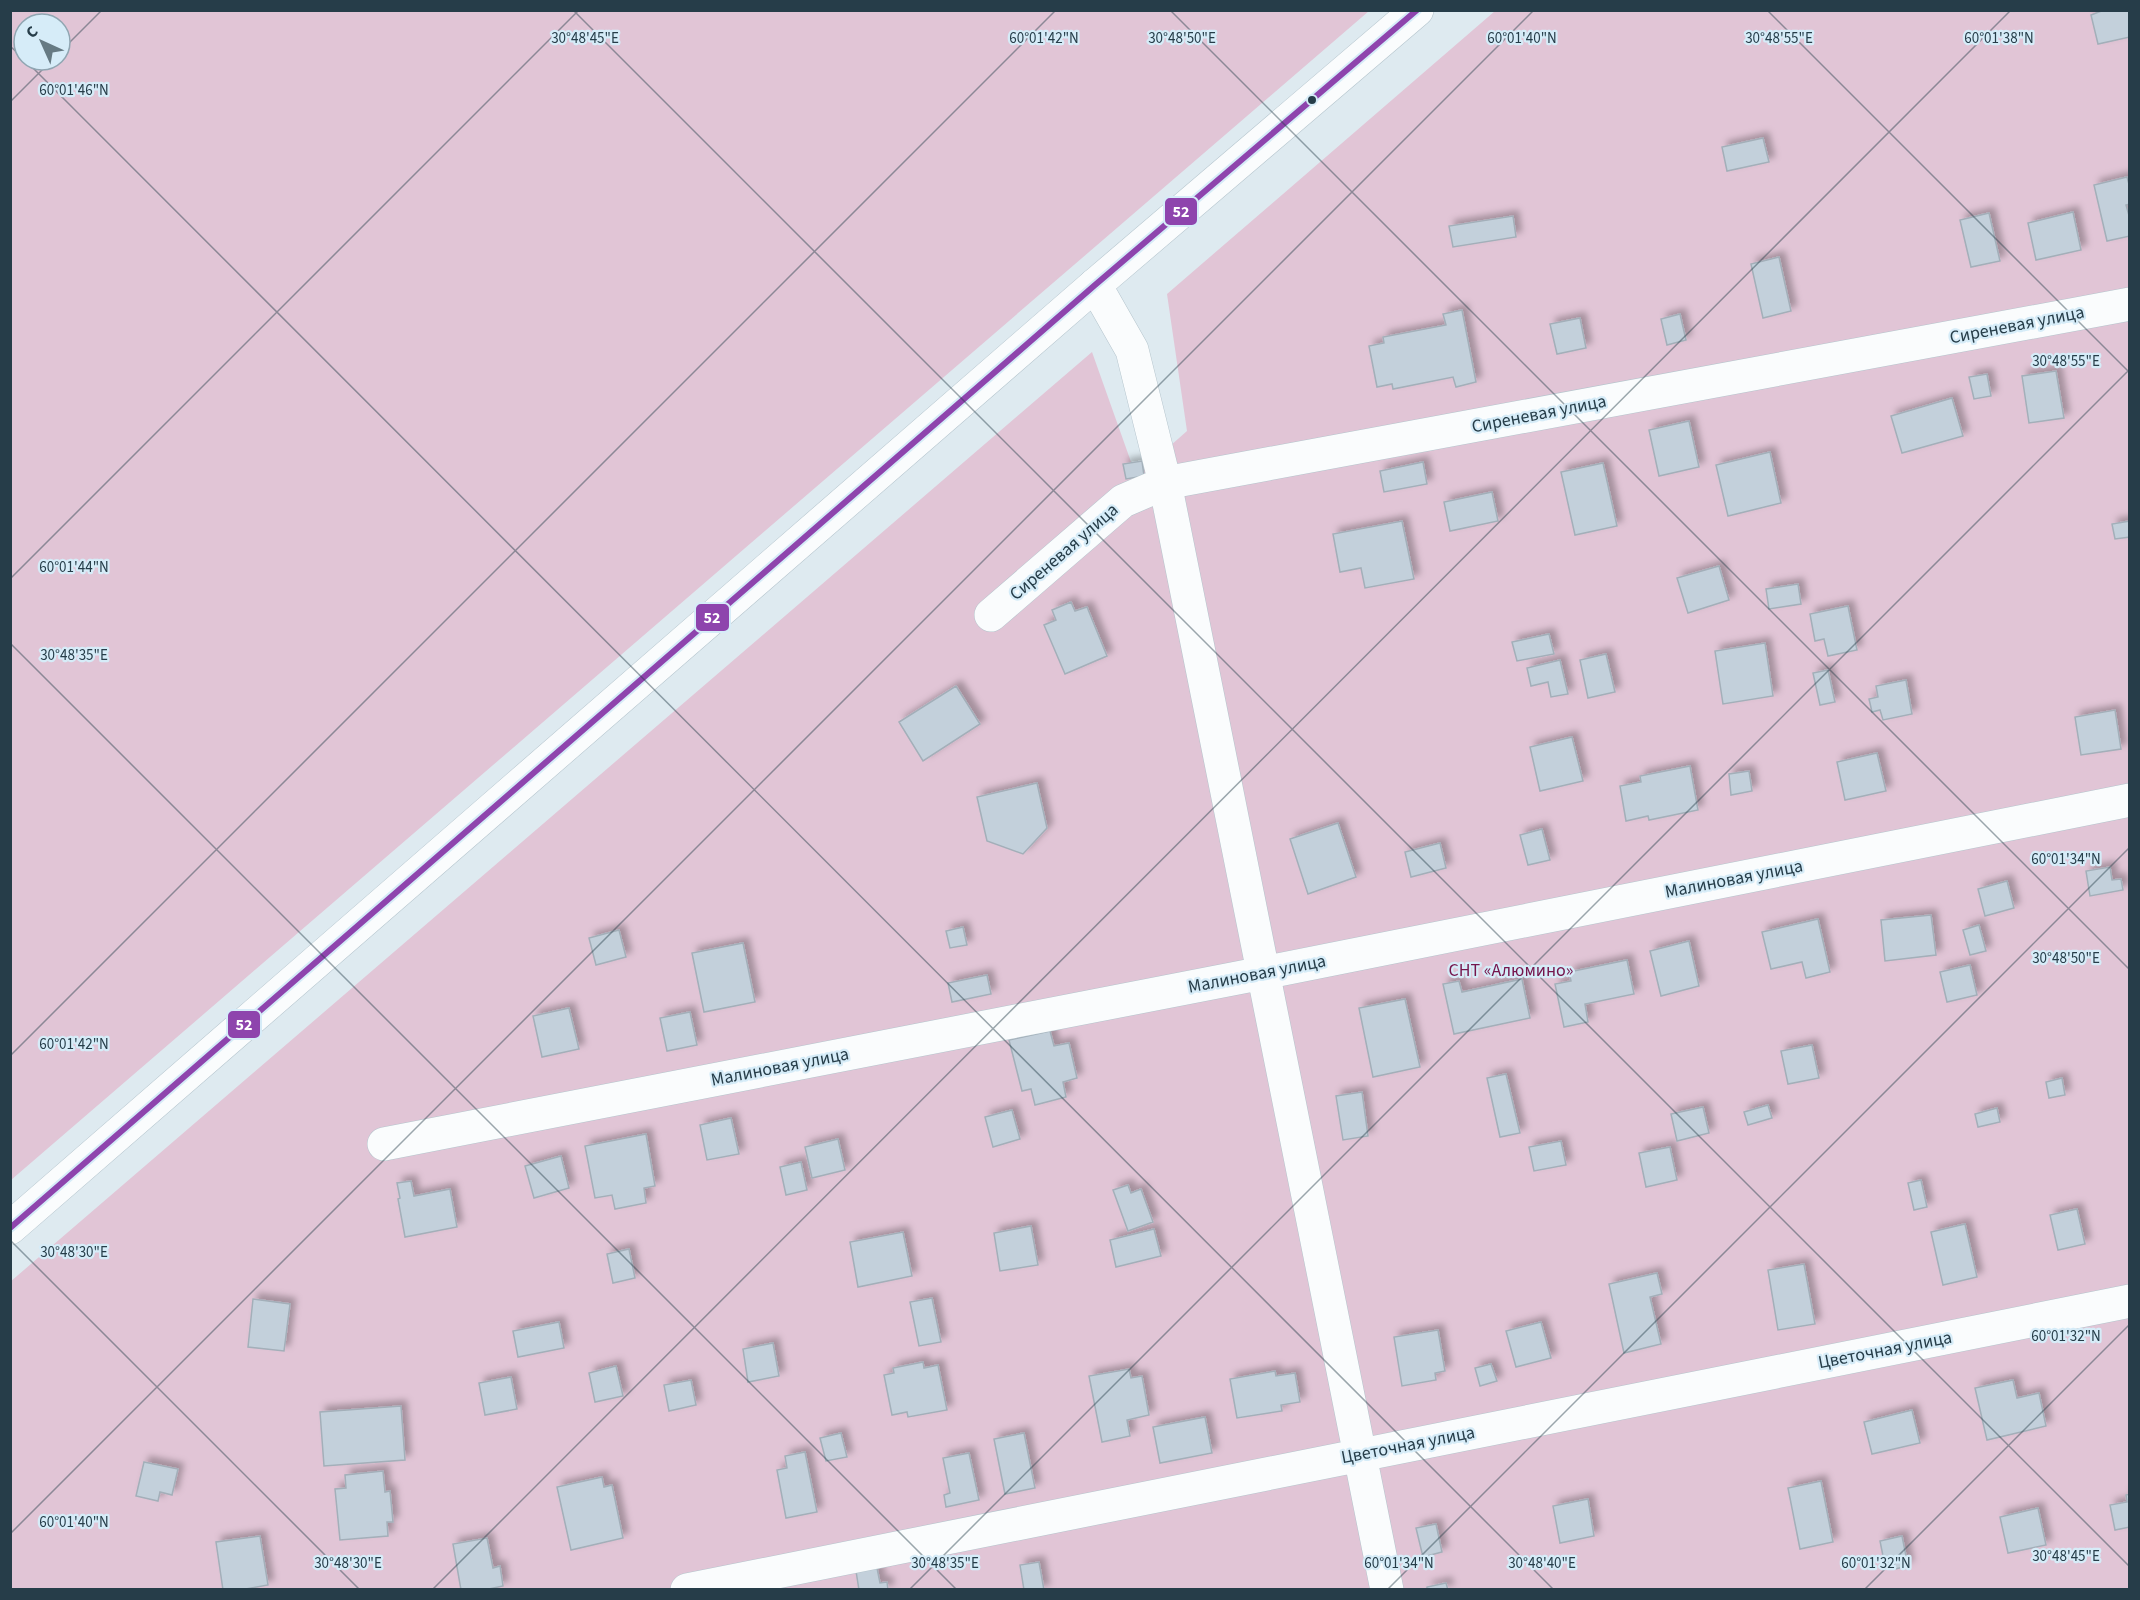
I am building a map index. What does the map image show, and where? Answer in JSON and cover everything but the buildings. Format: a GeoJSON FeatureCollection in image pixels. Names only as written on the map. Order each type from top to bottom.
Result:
{"type":"FeatureCollection","features":[{"type":"Feature","properties":{"kind":"street"},"geometry":{"type":"LineString","coordinates":[[10,1228],[1095,285],[1417,10]]}},
{"type":"Feature","properties":{"kind":"street"},"geometry":{"type":"LineString","coordinates":[[1095,285],[1132,350],[1164,483],[1387,1590]]}},
{"type":"Feature","properties":{"kind":"street","name":"Сиреневая улица"},"geometry":{"type":"LineString","coordinates":[[991,615],[1123,501],[1164,483],[2130,304]]}},
{"type":"Feature","properties":{"kind":"street","name":"Малиновая улица"},"geometry":{"type":"LineString","coordinates":[[384,1144],[1263,973],[2130,800]]}},
{"type":"Feature","properties":{"kind":"street","name":"Цветочная улица"},"geometry":{"type":"LineString","coordinates":[[687,1590],[2130,1301]]}},
{"type":"Feature","properties":{"kind":"green space"},"geometry":{"type":"Polygon","coordinates":[[[11,10],[1369,11],[11,1180],[11,10]]]}},
{"type":"Feature","properties":{"kind":"green space","name":"СНТ «Алюмино»"},"geometry":{"type":"Polygon","coordinates":[[[1495,11],[2129,11],[2129,1589],[11,1589],[10,1282],[1092,352],[1136,476],[1187,431],[1167,294],[1495,11]]]}},
{"type":"Feature","properties":{"kind":"transit line","name":"52"},"geometry":{"type":"LineString","coordinates":[[10,1228],[1095,285],[1417,10]]}}]}
